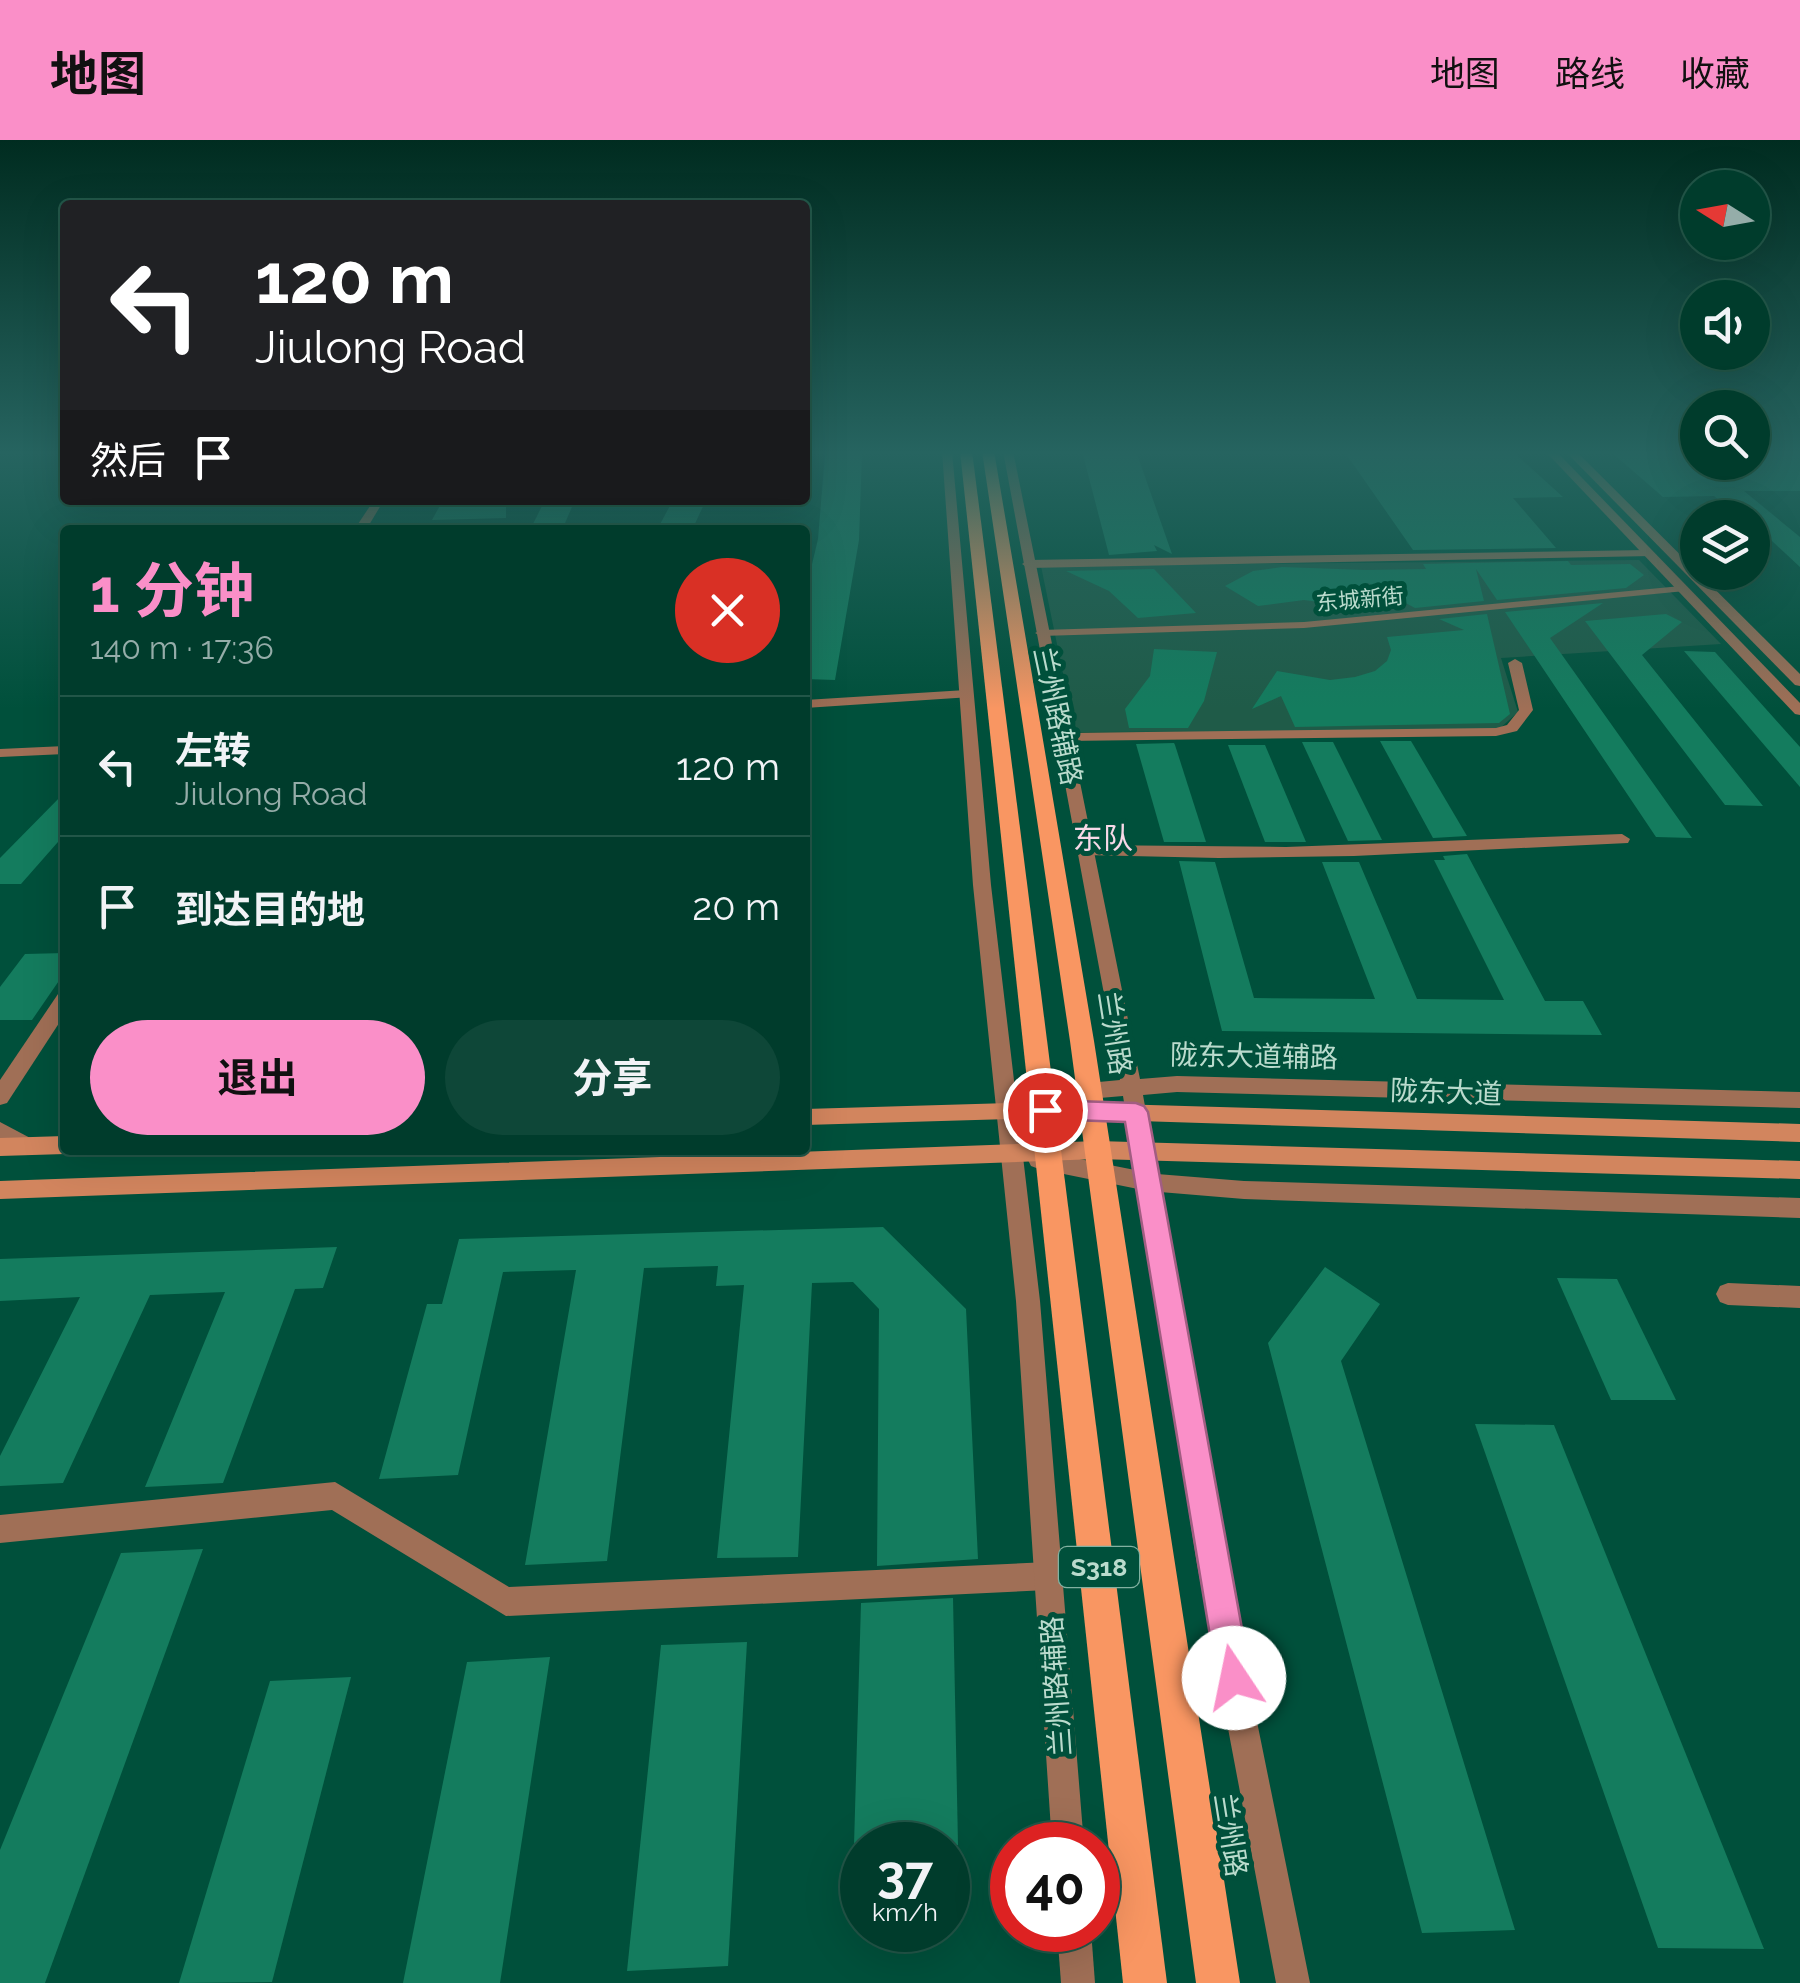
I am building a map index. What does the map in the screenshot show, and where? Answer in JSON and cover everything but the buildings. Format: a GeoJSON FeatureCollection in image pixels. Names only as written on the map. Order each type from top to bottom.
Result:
{"type":"FeatureCollection","features":[{"type":"Feature","properties":{"kind":"main road","name":"S318"},"geometry":{"type":"LineString","coordinates":[[976,537],[1145,1983]]}},
{"type":"Feature","properties":{"kind":"main road","name":"兰州路"},"geometry":{"type":"LineString","coordinates":[[1001,537],[1090,1101],[1218,1983]]}},
{"type":"Feature","properties":{"kind":"main road","name":"陇东大道"},"geometry":{"type":"LineString","coordinates":[[810,1117],[1009,1110],[1090,1101],[1136,1112],[1800,1133]]}},
{"type":"Feature","properties":{"kind":"main road"},"geometry":{"type":"LineString","coordinates":[[0,1147],[60,1145]]}},
{"type":"Feature","properties":{"kind":"main road"},"geometry":{"type":"LineString","coordinates":[[1098,1162],[1142,1150],[1800,1170]]}},
{"type":"Feature","properties":{"kind":"main road"},"geometry":{"type":"LineString","coordinates":[[0,1190],[1013,1152]]}},
{"type":"Feature","properties":{"kind":"street","name":"兰州路辅路"},"geometry":{"type":"LineString","coordinates":[[954,537],[982,885],[1013,1152],[1066,1822]]}},
{"type":"Feature","properties":{"kind":"street","name":"兰州路辅路"},"geometry":{"type":"LineString","coordinates":[[1023,537],[1136,1112],[1212,1564],[1293,1983]]}},
{"type":"Feature","properties":{"kind":"street"},"geometry":{"type":"LineString","coordinates":[[1632,537],[1680,588]]}},
{"type":"Feature","properties":{"kind":"street"},"geometry":{"type":"LineString","coordinates":[[1655,537],[1800,682]]}},
{"type":"Feature","properties":{"kind":"street"},"geometry":{"type":"LineString","coordinates":[[1028,564],[1648,554]]}},
{"type":"Feature","properties":{"kind":"street"},"geometry":{"type":"LineString","coordinates":[[1682,590],[1800,711]]}},
{"type":"Feature","properties":{"kind":"street","name":"东城新街"},"geometry":{"type":"LineString","coordinates":[[1041,634],[1304,624],[1682,590]]}},
{"type":"Feature","properties":{"kind":"street"},"geometry":{"type":"LineString","coordinates":[[1064,737],[1496,732],[1512,728],[1526,710],[1515,663]]}},
{"type":"Feature","properties":{"kind":"street"},"geometry":{"type":"LineString","coordinates":[[810,704],[966,694]]}},
{"type":"Feature","properties":{"kind":"street"},"geometry":{"type":"LineString","coordinates":[[0,753],[60,750]]}},
{"type":"Feature","properties":{"kind":"street"},"geometry":{"type":"LineString","coordinates":[[1085,850],[1160,853],[1427,849],[1622,839]]}},
{"type":"Feature","properties":{"kind":"street"},"geometry":{"type":"LineString","coordinates":[[0,1077],[60,989]]}},
{"type":"Feature","properties":{"kind":"street"},"geometry":{"type":"LineString","coordinates":[[0,1097],[60,1007]]}},
{"type":"Feature","properties":{"kind":"street","name":"陇东大道辅路"},"geometry":{"type":"LineString","coordinates":[[1090,1101],[1131,1086],[1222,1084],[1800,1100]]}},
{"type":"Feature","properties":{"kind":"street"},"geometry":{"type":"LineString","coordinates":[[0,1132],[26,1146]]}},
{"type":"Feature","properties":{"kind":"street"},"geometry":{"type":"LineString","coordinates":[[1013,1152],[1098,1162],[1147,1182],[1244,1190],[1800,1208]]}},
{"type":"Feature","properties":{"kind":"street"},"geometry":{"type":"LineString","coordinates":[[1728,1294],[1800,1296]]}},
{"type":"Feature","properties":{"kind":"street"},"geometry":{"type":"LineString","coordinates":[[0,1529],[335,1496],[506,1602],[1048,1576]]}},
{"type":"Feature","properties":{"kind":"street"},"geometry":{"type":"LineString","coordinates":[[1076,1952],[1078,1983]]}},
{"type":"Feature","properties":{"kind":"shaded area"},"geometry":{"type":"Polygon","coordinates":[[[1639,560],[1721,644],[1501,658],[1518,712],[1497,731],[1075,732],[1041,566],[1639,560]]]}},
{"type":"Feature","properties":{"kind":"district","name":"东队"},"geometry":{"type":"Point","coordinates":[1103,839]}},
{"type":"Feature","properties":{"kind":"route"},"geometry":{"type":"LineString","coordinates":[[1045,1110],[1136,1112],[1234,1678]]}}]}
